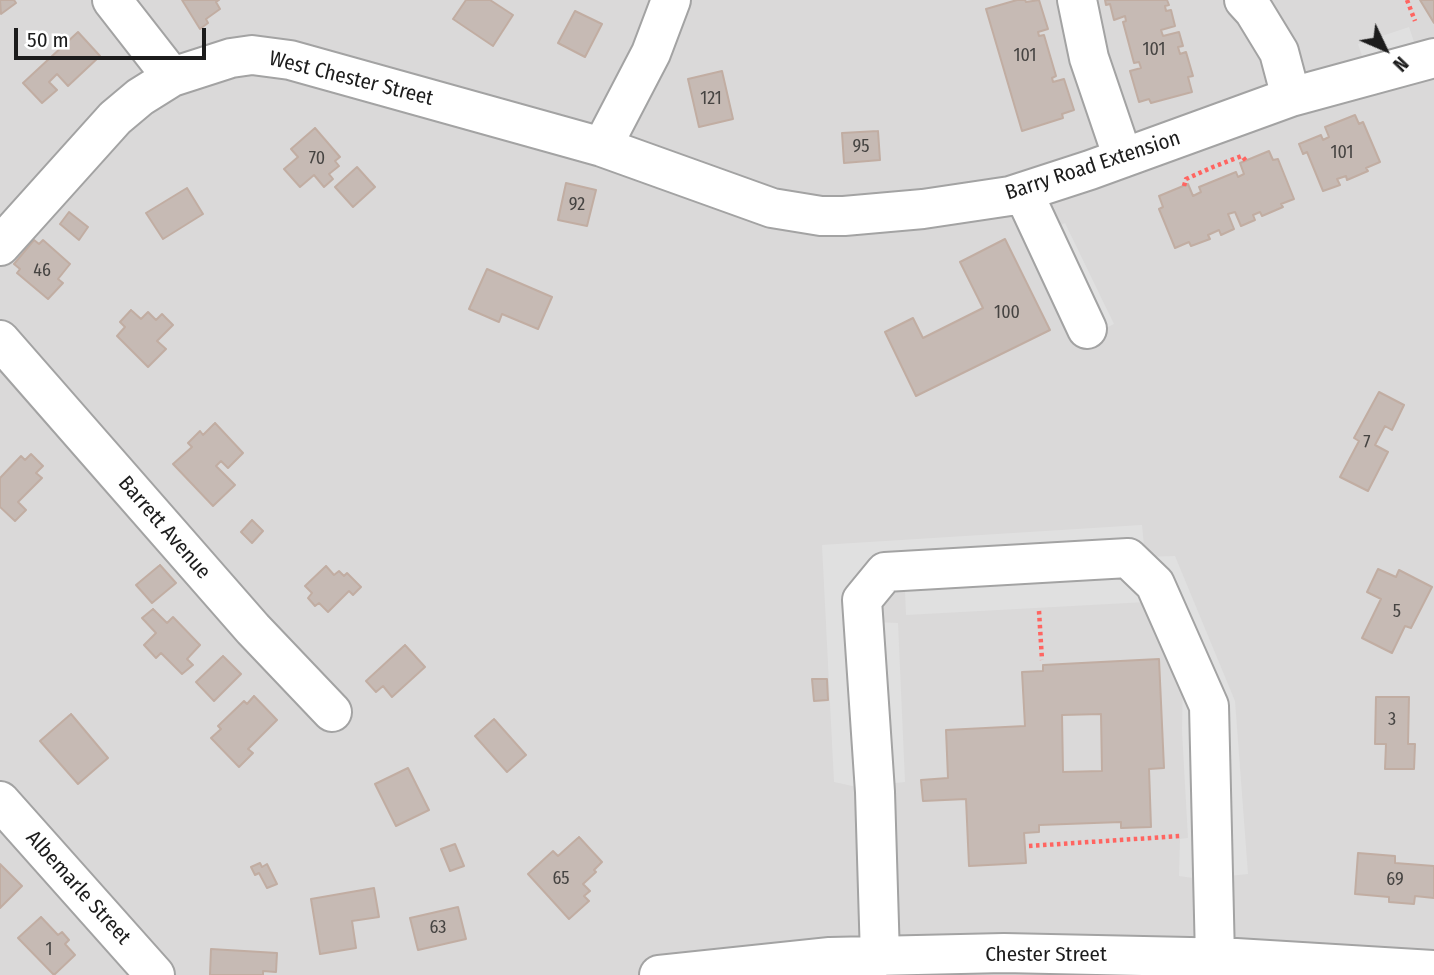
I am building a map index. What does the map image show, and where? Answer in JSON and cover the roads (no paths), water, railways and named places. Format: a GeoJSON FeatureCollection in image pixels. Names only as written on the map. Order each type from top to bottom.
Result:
{"type":"FeatureCollection","features":[{"type":"Feature","properties":{"kind":"street"},"geometry":{"type":"LineString","coordinates":[[112,0],[172,77]]}},
{"type":"Feature","properties":{"kind":"street"},"geometry":{"type":"LineString","coordinates":[[602,147],[651,53],[671,0]]}},
{"type":"Feature","properties":{"kind":"street"},"geometry":{"type":"LineString","coordinates":[[1077,0],[1089,58],[1123,158]]}},
{"type":"Feature","properties":{"kind":"street"},"geometry":{"type":"LineString","coordinates":[[1244,0],[1279,52],[1290,97]]}},
{"type":"Feature","properties":{"kind":"street","name":"West Chester Street"},"geometry":{"type":"LineString","coordinates":[[0,246],[115,118],[140,97],[172,77],[231,58],[273,57],[602,147]]}},
{"type":"Feature","properties":{"kind":"street","name":"Barry Road Extension"},"geometry":{"type":"LineString","coordinates":[[602,147],[772,208],[821,216],[923,209],[1010,196],[1290,97],[1434,58]]}},
{"type":"Feature","properties":{"kind":"street"},"geometry":{"type":"LineString","coordinates":[[1023,192],[1087,329]]}},
{"type":"Feature","properties":{"kind":"street","name":"Barrett Avenue"},"geometry":{"type":"LineString","coordinates":[[0,340],[253,629],[332,712]]}},
{"type":"Feature","properties":{"kind":"street"},"geometry":{"type":"LineString","coordinates":[[906,963],[875,792],[862,600],[885,572],[1128,558],[1155,584],[1209,706],[1191,963]]}},
{"type":"Feature","properties":{"kind":"street","name":"Albemarle Street"},"geometry":{"type":"LineString","coordinates":[[0,801],[155,975]]}},
{"type":"Feature","properties":{"kind":"street","name":"Chester Street"},"geometry":{"type":"LineString","coordinates":[[659,975],[831,957],[906,963],[1004,953],[1191,963],[1434,970]]}}]}
